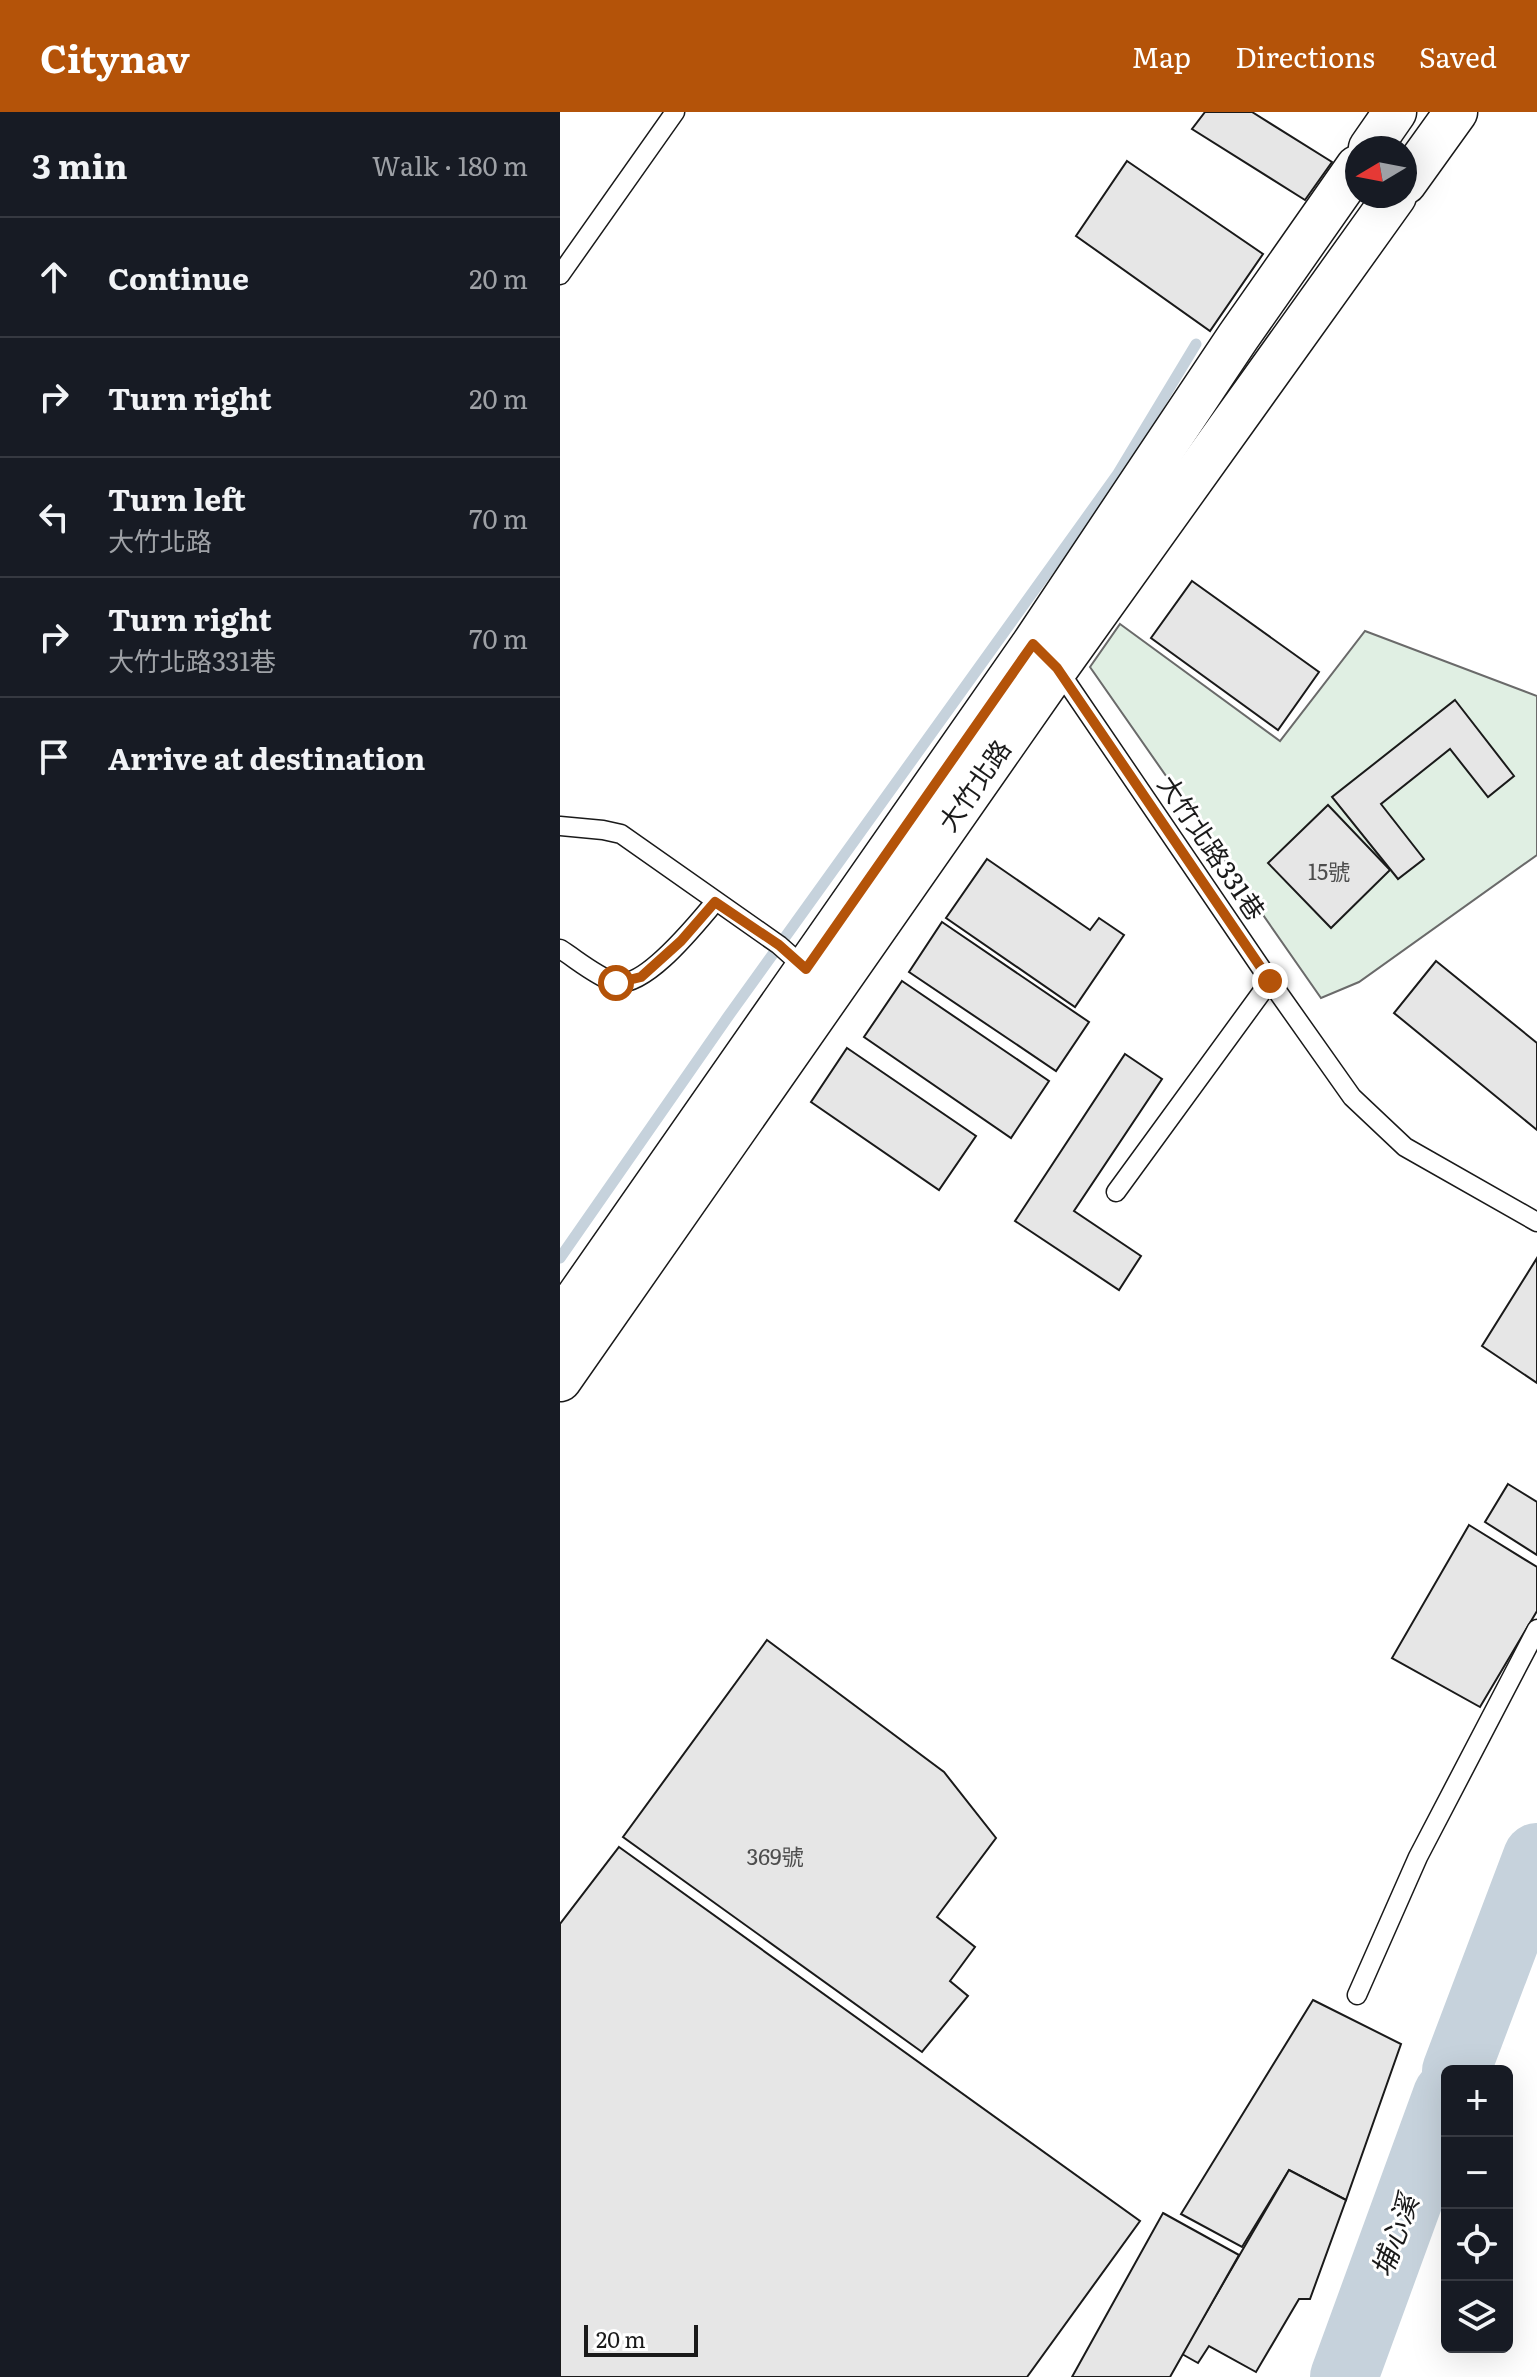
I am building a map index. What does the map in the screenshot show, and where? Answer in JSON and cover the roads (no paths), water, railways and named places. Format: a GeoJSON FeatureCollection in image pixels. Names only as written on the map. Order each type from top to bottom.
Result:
{"type":"FeatureCollection","features":[{"type":"Feature","properties":{"kind":"street"},"geometry":{"type":"LineString","coordinates":[[1378,136],[1395,112]]}},
{"type":"Feature","properties":{"kind":"street"},"geometry":{"type":"LineString","coordinates":[[1417,166],[1456,112]]}},
{"type":"Feature","properties":{"kind":"street","name":"大竹北路"},"geometry":{"type":"LineString","coordinates":[[560,1380],[1045,656],[1238,337],[1345,184]]}},
{"type":"Feature","properties":{"kind":"street","name":"大竹北路"},"geometry":{"type":"LineString","coordinates":[[560,1322],[806,969],[1386,208]]}},
{"type":"Feature","properties":{"kind":"lane"},"geometry":{"type":"LineString","coordinates":[[560,275],[675,112]]}},
{"type":"Feature","properties":{"kind":"lane","name":"大竹北路331巷"},"geometry":{"type":"LineString","coordinates":[[1045,656],[1352,1097],[1405,1147],[1537,1222]]}},
{"type":"Feature","properties":{"kind":"lane"},"geometry":{"type":"LineString","coordinates":[[560,826],[621,834],[779,945],[806,969]]}},
{"type":"Feature","properties":{"kind":"lane"},"geometry":{"type":"LineString","coordinates":[[560,949],[616,983],[635,981],[681,941],[715,902]]}},
{"type":"Feature","properties":{"kind":"lane"},"geometry":{"type":"LineString","coordinates":[[1116,1192],[1270,981]]}},
{"type":"Feature","properties":{"kind":"lane"},"geometry":{"type":"LineString","coordinates":[[1357,1995],[1418,1857],[1537,1629]]}},
{"type":"Feature","properties":{"kind":"waterway"},"geometry":{"type":"LineString","coordinates":[[560,1258],[727,1018],[1117,475],[1196,344]]}},
{"type":"Feature","properties":{"kind":"waterway","name":"埔心溪"},"geometry":{"type":"LineString","coordinates":[[1458,2065],[1537,1857]]}},
{"type":"Feature","properties":{"kind":"waterway","name":"埔心溪"},"geometry":{"type":"LineString","coordinates":[[1344,2377],[1441,2111]]}}]}
